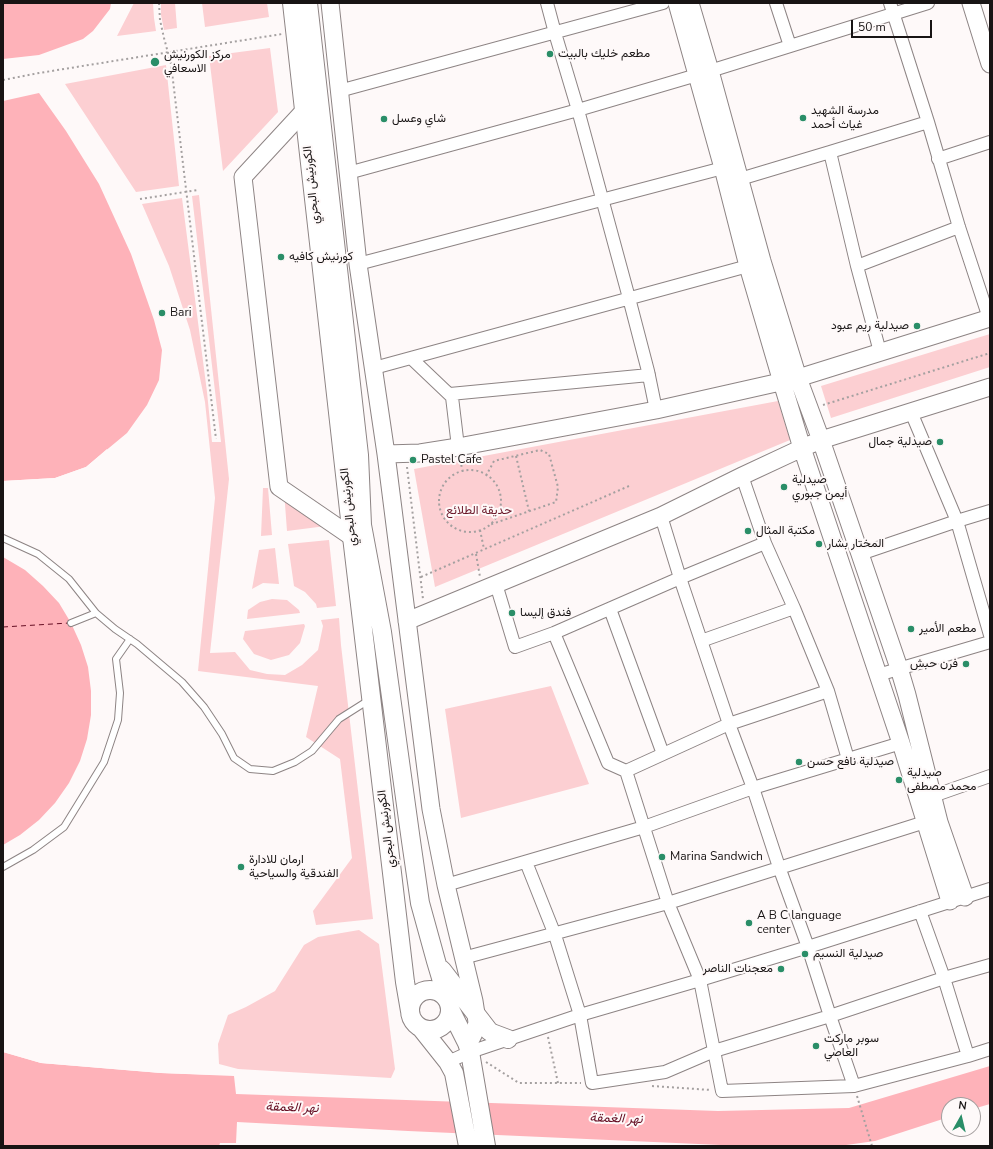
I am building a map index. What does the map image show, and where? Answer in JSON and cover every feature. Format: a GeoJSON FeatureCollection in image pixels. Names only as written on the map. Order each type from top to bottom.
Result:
{"type":"FeatureCollection","features":[{"type":"Feature","properties":{"kind":"main road","name":"الكورنيش البحري"},"geometry":{"type":"LineString","coordinates":[[292,3],[352,537],[405,982],[410,1010]]}},
{"type":"Feature","properties":{"kind":"main road","name":"الكورنيش البحري"},"geometry":{"type":"LineString","coordinates":[[308,3],[359,454],[362,525],[382,632],[410,841],[419,895],[436,961],[449,1005],[468,1047],[486,1146]]}},
{"type":"Feature","properties":{"kind":"main road"},"geometry":{"type":"LineString","coordinates":[[436,961],[489,1031],[508,1039]]}},
{"type":"Feature","properties":{"kind":"main road"},"geometry":{"type":"LineString","coordinates":[[421,1028],[428,1030],[436,1029],[443,1025],[448,1019],[449,1005],[442,993],[435,990],[420,992],[411,1003],[410,1010],[415,1023],[421,1028],[451,1068],[468,1146]]}},
{"type":"Feature","properties":{"kind":"street"},"geometry":{"type":"LineString","coordinates":[[330,3],[358,264],[386,454],[431,809],[446,885],[476,1014],[477,1023],[468,1047],[451,1068]]}},
{"type":"Feature","properties":{"kind":"street"},"geometry":{"type":"LineString","coordinates":[[547,3],[578,110],[629,298],[649,375],[656,410]]}},
{"type":"Feature","properties":{"kind":"street"},"geometry":{"type":"LineString","coordinates":[[339,91],[663,3]]}},
{"type":"Feature","properties":{"kind":"street"},"geometry":{"type":"LineString","coordinates":[[677,3],[704,73],[740,179],[762,261],[790,380],[802,448],[901,742],[925,822],[957,899]]}},
{"type":"Feature","properties":{"kind":"street"},"geometry":{"type":"LineString","coordinates":[[690,3],[722,168],[748,266],[790,380],[809,410],[821,440],[899,668],[939,822],[957,899]]}},
{"type":"Feature","properties":{"kind":"street"},"geometry":{"type":"LineString","coordinates":[[776,3],[790,46]]}},
{"type":"Feature","properties":{"kind":"street"},"geometry":{"type":"LineString","coordinates":[[348,173],[578,110],[704,73],[790,46],[892,8],[928,3]]}},
{"type":"Feature","properties":{"kind":"street"},"geometry":{"type":"LineString","coordinates":[[971,3],[990,64]]}},
{"type":"Feature","properties":{"kind":"street"},"geometry":{"type":"LineString","coordinates":[[386,454],[420,453],[458,447],[656,410],[790,380],[990,318],[959,227],[892,8]]}},
{"type":"Feature","properties":{"kind":"street"},"geometry":{"type":"LineString","coordinates":[[304,110],[243,177],[279,487],[352,537]]}},
{"type":"Feature","properties":{"kind":"street"},"geometry":{"type":"LineString","coordinates":[[740,179],[928,122]]}},
{"type":"Feature","properties":{"kind":"street"},"geometry":{"type":"LineString","coordinates":[[938,159],[990,142]]}},
{"type":"Feature","properties":{"kind":"street"},"geometry":{"type":"LineString","coordinates":[[830,152],[857,266],[880,352]]}},
{"type":"Feature","properties":{"kind":"street"},"geometry":{"type":"LineString","coordinates":[[358,264],[722,168]]}},
{"type":"Feature","properties":{"kind":"street"},"geometry":{"type":"LineString","coordinates":[[857,266],[959,227]]}},
{"type":"Feature","properties":{"kind":"street"},"geometry":{"type":"LineString","coordinates":[[374,368],[748,266]]}},
{"type":"Feature","properties":{"kind":"street"},"geometry":{"type":"LineString","coordinates":[[411,358],[452,397],[458,447]]}},
{"type":"Feature","properties":{"kind":"street"},"geometry":{"type":"LineString","coordinates":[[450,394],[649,375]]}},
{"type":"Feature","properties":{"kind":"street"},"geometry":{"type":"LineString","coordinates":[[407,621],[662,516],[742,476],[821,440],[990,387]]}},
{"type":"Feature","properties":{"kind":"street"},"geometry":{"type":"LineString","coordinates":[[911,412],[957,521],[990,635]]}},
{"type":"Feature","properties":{"kind":"street"},"geometry":{"type":"LineString","coordinates":[[742,476],[765,543],[794,608],[828,691],[848,759]]}},
{"type":"Feature","properties":{"kind":"street"},"geometry":{"type":"LineString","coordinates":[[860,554],[990,511]]}},
{"type":"Feature","properties":{"kind":"street"},"geometry":{"type":"LineString","coordinates":[[662,516],[680,578],[701,641],[808,947],[854,1086]]}},
{"type":"Feature","properties":{"kind":"street"},"geometry":{"type":"LineString","coordinates":[[490,587],[515,647],[554,633],[765,543]]}},
{"type":"Feature","properties":{"kind":"street"},"geometry":{"type":"LineString","coordinates":[[701,641],[794,608]]}},
{"type":"Feature","properties":{"kind":"street"},"geometry":{"type":"LineString","coordinates":[[610,609],[663,754]]}},
{"type":"Feature","properties":{"kind":"street"},"geometry":{"type":"LineString","coordinates":[[554,633],[608,763],[626,771],[668,903],[700,980],[722,1091],[854,1086],[990,1049]]}},
{"type":"Feature","properties":{"kind":"street"},"geometry":{"type":"LineString","coordinates":[[878,675],[990,642]]}},
{"type":"Feature","properties":{"kind":"street"},"geometry":{"type":"LineString","coordinates":[[626,771],[729,724],[828,691]]}},
{"type":"Feature","properties":{"kind":"street"},"geometry":{"type":"LineString","coordinates":[[446,885],[644,827],[753,788],[901,742]]}},
{"type":"Feature","properties":{"kind":"street"},"geometry":{"type":"LineString","coordinates":[[932,796],[990,776]]}},
{"type":"Feature","properties":{"kind":"street"},"geometry":{"type":"LineString","coordinates":[[463,958],[555,935],[668,903],[925,822]]}},
{"type":"Feature","properties":{"kind":"street"},"geometry":{"type":"LineString","coordinates":[[526,862],[555,935],[580,1015],[592,1083],[665,1072],[714,1051],[830,1016],[990,964]]}},
{"type":"Feature","properties":{"kind":"street"},"geometry":{"type":"LineString","coordinates":[[468,1047],[508,1039],[580,1015],[808,947],[989,890]]}},
{"type":"Feature","properties":{"kind":"street"},"geometry":{"type":"LineString","coordinates":[[920,911],[944,978],[968,1056]]}},
{"type":"Feature","properties":{"kind":"lane"},"geometry":{"type":"LineString","coordinates":[[3,538],[38,554],[69,579],[96,613],[155,658],[182,682],[204,707],[222,734],[234,758],[250,769],[273,771],[295,762],[312,751],[339,719],[372,698]]}},
{"type":"Feature","properties":{"kind":"lane"},"geometry":{"type":"LineString","coordinates":[[71,623],[96,613]]}},
{"type":"Feature","properties":{"kind":"lane"},"geometry":{"type":"LineString","coordinates":[[3,867],[33,850],[64,826],[104,762],[118,720],[120,693],[116,659],[130,639]]}},
{"type":"Feature","properties":{"kind":"path"},"geometry":{"type":"LineString","coordinates":[[159,3],[160,20],[171,64],[216,439]]}},
{"type":"Feature","properties":{"kind":"path"},"geometry":{"type":"LineString","coordinates":[[3,80],[295,32]]}},
{"type":"Feature","properties":{"kind":"path"},"geometry":{"type":"LineString","coordinates":[[140,199],[198,190]]}},
{"type":"Feature","properties":{"kind":"path"},"geometry":{"type":"LineString","coordinates":[[809,410],[990,353]]}},
{"type":"Feature","properties":{"kind":"path"},"geometry":{"type":"LineString","coordinates":[[486,476],[494,461],[540,450],[549,454],[558,487],[556,502],[489,525],[480,530],[471,532],[461,531],[452,526],[445,519],[440,510],[439,500],[441,491],[446,482],[453,475],[473,471],[486,476],[497,488],[500,498],[500,508],[496,518],[489,525]]}},
{"type":"Feature","properties":{"kind":"path"},"geometry":{"type":"LineString","coordinates":[[405,454],[425,614]]}},
{"type":"Feature","properties":{"kind":"path"},"geometry":{"type":"LineString","coordinates":[[516,456],[529,511]]}},
{"type":"Feature","properties":{"kind":"path"},"geometry":{"type":"LineString","coordinates":[[421,577],[629,486]]}},
{"type":"Feature","properties":{"kind":"path"},"geometry":{"type":"LineString","coordinates":[[480,530],[484,549]]}},
{"type":"Feature","properties":{"kind":"path"},"geometry":{"type":"LineString","coordinates":[[476,553],[490,587]]}},
{"type":"Feature","properties":{"kind":"path"},"geometry":{"type":"LineString","coordinates":[[545,1026],[558,1083]]}},
{"type":"Feature","properties":{"kind":"path"},"geometry":{"type":"LineString","coordinates":[[854,1086],[872,1146]]}},
{"type":"Feature","properties":{"kind":"green space"},"geometry":{"type":"Polygon","coordinates":[[[134,3],[153,3],[156,31],[117,36],[134,3]]]}},
{"type":"Feature","properties":{"kind":"green space"},"geometry":{"type":"Polygon","coordinates":[[[161,3],[175,3],[177,28],[164,30],[161,15],[161,3]]]}},
{"type":"Feature","properties":{"kind":"green space"},"geometry":{"type":"Polygon","coordinates":[[[202,3],[267,3],[269,17],[205,27],[202,3]]]}},
{"type":"Feature","properties":{"kind":"green space"},"geometry":{"type":"Polygon","coordinates":[[[270,48],[278,112],[223,171],[209,56],[270,48]]]}},
{"type":"Feature","properties":{"kind":"green space"},"geometry":{"type":"Polygon","coordinates":[[[166,65],[179,186],[136,192],[65,84],[166,65]]]}},
{"type":"Feature","properties":{"kind":"green space"},"geometry":{"type":"Polygon","coordinates":[[[199,195],[229,479],[210,653],[235,652],[250,670],[267,674],[285,675],[302,665],[318,650],[323,626],[321,620],[339,618],[373,919],[316,925],[313,911],[352,858],[340,759],[306,737],[318,686],[198,671],[215,498],[205,402],[190,330],[169,266],[142,204],[182,198],[212,442],[221,442],[192,196],[199,195]]]}},
{"type":"Feature","properties":{"kind":"green space"},"geometry":{"type":"Polygon","coordinates":[[[990,334],[990,367],[831,418],[821,386],[990,334]]]}},
{"type":"Feature","properties":{"kind":"green space","name":"حديقة الطلائع"},"geometry":{"type":"Polygon","coordinates":[[[778,401],[790,440],[435,587],[414,469],[778,401]]]}},
{"type":"Feature","properties":{"kind":"green space"},"geometry":{"type":"Polygon","coordinates":[[[263,488],[268,488],[272,535],[261,536],[263,488]]]}},
{"type":"Feature","properties":{"kind":"green space"},"geometry":{"type":"Polygon","coordinates":[[[284,491],[334,525],[287,531],[284,491]]]}},
{"type":"Feature","properties":{"kind":"green space"},"geometry":{"type":"Polygon","coordinates":[[[329,540],[336,606],[317,608],[316,604],[305,592],[294,586],[288,544],[329,540]]]}},
{"type":"Feature","properties":{"kind":"green space"},"geometry":{"type":"Polygon","coordinates":[[[275,548],[279,584],[263,583],[252,589],[259,550],[275,548]]]}},
{"type":"Feature","properties":{"kind":"green space"},"geometry":{"type":"Polygon","coordinates":[[[272,599],[287,600],[299,610],[300,613],[247,619],[248,610],[260,602],[272,599]]]}},
{"type":"Feature","properties":{"kind":"green space"},"geometry":{"type":"Polygon","coordinates":[[[304,624],[305,626],[300,643],[289,655],[271,660],[254,654],[243,639],[245,631],[304,624]]]}},
{"type":"Feature","properties":{"kind":"green space"},"geometry":{"type":"Polygon","coordinates":[[[551,686],[589,784],[461,818],[445,709],[551,686]]]}},
{"type":"Feature","properties":{"kind":"green space"},"geometry":{"type":"Polygon","coordinates":[[[359,930],[379,944],[395,1069],[391,1078],[238,1069],[219,1064],[218,1044],[228,1015],[275,991],[304,945],[318,937],[359,930]]]}},
{"type":"Feature","properties":{"kind":"water"},"geometry":{"type":"Polygon","coordinates":[[[3,3],[111,3],[110,9],[93,31],[83,39],[39,55],[39,93],[66,131],[99,184],[131,254],[154,320],[162,350],[159,380],[147,405],[127,433],[86,467],[55,478],[3,481],[3,3]]]}},
{"type":"Feature","properties":{"kind":"water"},"geometry":{"type":"Polygon","coordinates":[[[3,557],[25,570],[43,586],[59,603],[71,623],[81,645],[88,667],[91,691],[91,715],[87,739],[80,761],[69,783],[55,803],[39,820],[20,835],[3,845],[3,557]]]}},
{"type":"Feature","properties":{"kind":"water","name":"نهر الغمقة"},"geometry":{"type":"Polygon","coordinates":[[[3,1052],[41,1063],[161,1073],[234,1076],[236,1094],[718,1111],[849,1108],[990,1066],[990,1104],[981,1107],[981,1097],[941,1097],[941,1120],[875,1141],[839,1146],[743,1146],[237,1122],[236,1143],[220,1143],[219,1146],[3,1146],[3,1052]]]}},
{"type":"Feature","properties":{"kind":"pier"},"geometry":{"type":"Polygon","coordinates":[[[39,55],[39,93],[3,101],[3,59],[39,55]]]}},
{"type":"Feature","properties":{"kind":"pier"},"geometry":{"type":"Polygon","coordinates":[[[107,449],[108,451],[88,468],[56,480],[3,483],[3,481],[55,478],[86,467],[107,449]]]}},
{"type":"Feature","properties":{"kind":"pier"},"geometry":{"type":"Polygon","coordinates":[[[3,1050],[42,1061],[161,1071],[219,1073],[219,1075],[161,1073],[41,1063],[3,1052],[3,1050]]]}},
{"type":"Feature","properties":{"kind":"ferry route"},"geometry":{"type":"LineString","coordinates":[[3,627],[69,623]]}},
{"type":"Feature","properties":{"kind":"place","name":"مطعم خليك بالبيت"},"geometry":{"type":"Point","coordinates":[550,54]}},
{"type":"Feature","properties":{"kind":"place","name":"مركز الكورنيش الاسعافي"},"geometry":{"type":"Point","coordinates":[155,62]}},
{"type":"Feature","properties":{"kind":"place","name":"مدرسة الشهيد غياث أحمد"},"geometry":{"type":"Point","coordinates":[803,118]}},
{"type":"Feature","properties":{"kind":"place","name":"شاي وعسل"},"geometry":{"type":"Point","coordinates":[384,119]}},
{"type":"Feature","properties":{"kind":"place","name":"كورنيش كافيه"},"geometry":{"type":"Point","coordinates":[281,257]}},
{"type":"Feature","properties":{"kind":"place","name":"Bari"},"geometry":{"type":"Point","coordinates":[162,313]}},
{"type":"Feature","properties":{"kind":"place","name":"صيدلية ريم عبود"},"geometry":{"type":"Point","coordinates":[917,326]}},
{"type":"Feature","properties":{"kind":"place","name":"صيدلية جمال"},"geometry":{"type":"Point","coordinates":[940,442]}},
{"type":"Feature","properties":{"kind":"place","name":"Pastel Cafe"},"geometry":{"type":"Point","coordinates":[413,460]}},
{"type":"Feature","properties":{"kind":"place","name":"صيدلية أيمن جبوري"},"geometry":{"type":"Point","coordinates":[784,487]}},
{"type":"Feature","properties":{"kind":"place","name":"مكتبة المثال"},"geometry":{"type":"Point","coordinates":[748,531]}},
{"type":"Feature","properties":{"kind":"place","name":"المختار بشار"},"geometry":{"type":"Point","coordinates":[819,544]}},
{"type":"Feature","properties":{"kind":"place","name":"فندق إليسا"},"geometry":{"type":"Point","coordinates":[512,613]}},
{"type":"Feature","properties":{"kind":"place","name":"مطعم الأمير"},"geometry":{"type":"Point","coordinates":[911,629]}},
{"type":"Feature","properties":{"kind":"place","name":"فرن حبش"},"geometry":{"type":"Point","coordinates":[966,664]}},
{"type":"Feature","properties":{"kind":"place","name":"صيدلية نافع حسن"},"geometry":{"type":"Point","coordinates":[799,762]}},
{"type":"Feature","properties":{"kind":"place","name":"صيدلية محمد مصطفى"},"geometry":{"type":"Point","coordinates":[899,780]}},
{"type":"Feature","properties":{"kind":"place","name":"Marina Sandwich"},"geometry":{"type":"Point","coordinates":[662,857]}},
{"type":"Feature","properties":{"kind":"place","name":"ارمان للادارة الفندقية والسياحية"},"geometry":{"type":"Point","coordinates":[241,867]}},
{"type":"Feature","properties":{"kind":"place","name":"A B C language center"},"geometry":{"type":"Point","coordinates":[749,923]}},
{"type":"Feature","properties":{"kind":"place","name":"صيدلية النسيم"},"geometry":{"type":"Point","coordinates":[805,954]}},
{"type":"Feature","properties":{"kind":"place","name":"معجنات الناصر"},"geometry":{"type":"Point","coordinates":[781,969]}},
{"type":"Feature","properties":{"kind":"place","name":"سوبر ماركت العاصي"},"geometry":{"type":"Point","coordinates":[816,1046]}}]}
